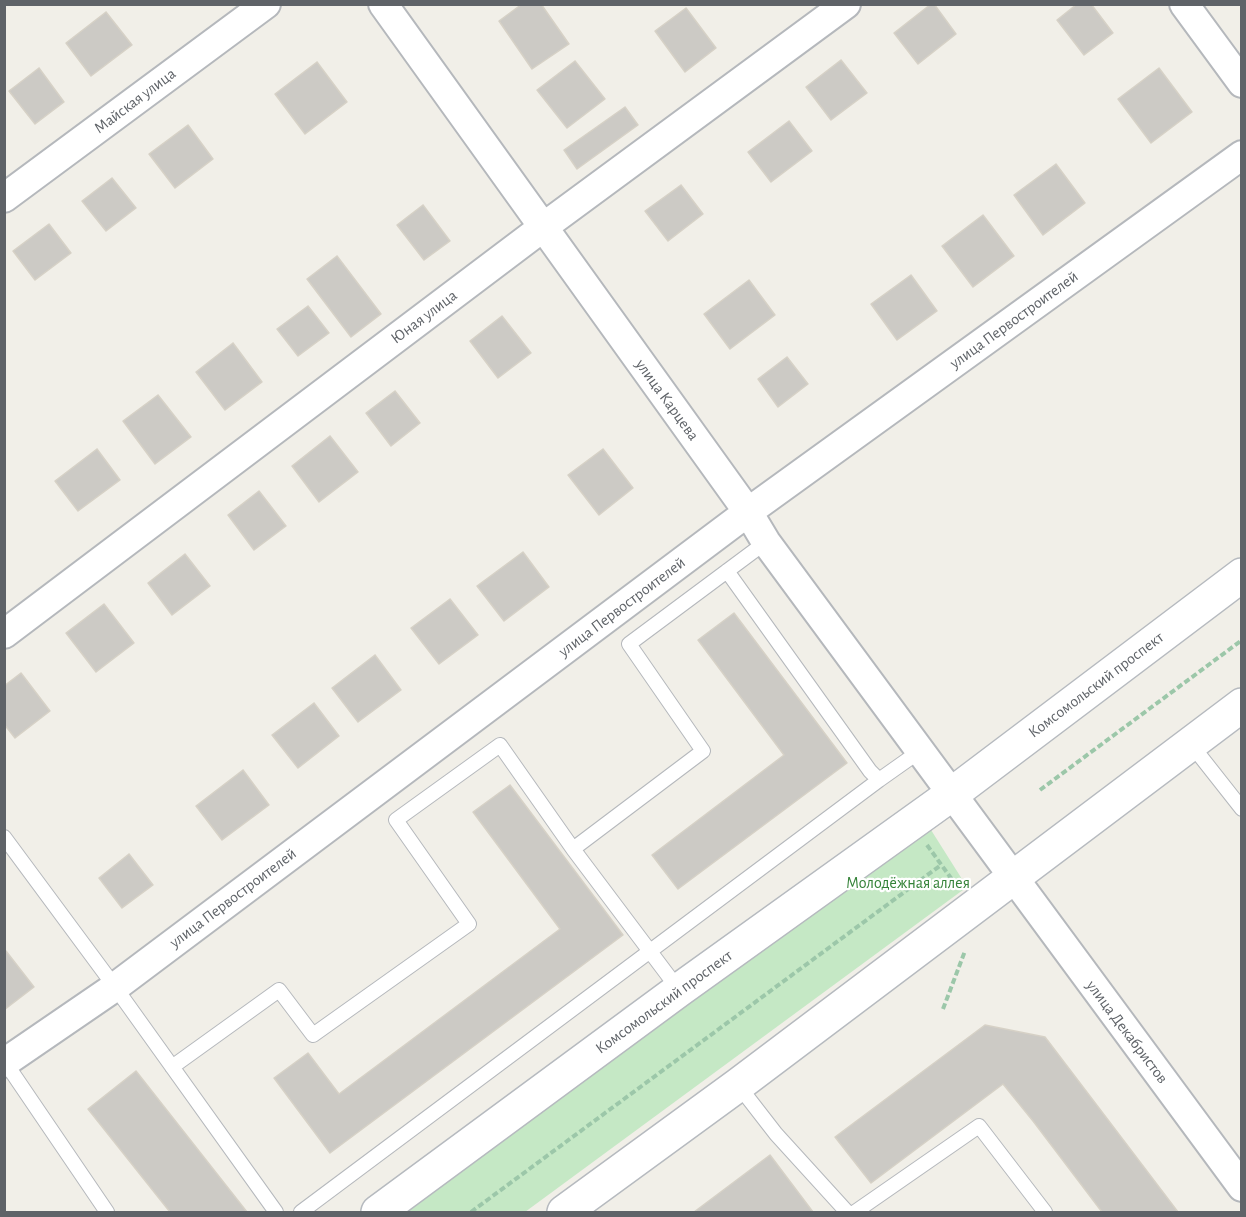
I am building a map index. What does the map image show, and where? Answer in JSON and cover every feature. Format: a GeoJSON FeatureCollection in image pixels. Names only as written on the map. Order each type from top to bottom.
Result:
{"type":"FeatureCollection","features":[{"type":"Feature","properties":{"kind":"main road","name":"Комсомольский проспект"},"geometry":{"type":"LineString","coordinates":[[378,1212],[679,990],[952,794],[1242,575]]}},
{"type":"Feature","properties":{"kind":"main road"},"geometry":{"type":"LineString","coordinates":[[564,1212],[738,1085],[1242,705]]}},
{"type":"Feature","properties":{"kind":"street","name":"Майская улица"},"geometry":{"type":"LineString","coordinates":[[4,198],[266,4]]}},
{"type":"Feature","properties":{"kind":"street","name":"улица Карцева"},"geometry":{"type":"LineString","coordinates":[[383,4],[748,512],[766,542],[952,794]]}},
{"type":"Feature","properties":{"kind":"street","name":"Юная улица"},"geometry":{"type":"LineString","coordinates":[[4,634],[542,228],[846,4]]}},
{"type":"Feature","properties":{"kind":"street"},"geometry":{"type":"LineString","coordinates":[[1184,4],[1242,83]]}},
{"type":"Feature","properties":{"kind":"street","name":"улица Первостроителей"},"geometry":{"type":"LineString","coordinates":[[5,1062],[115,987],[748,512],[1242,154]]}},
{"type":"Feature","properties":{"kind":"street"},"geometry":{"type":"LineString","coordinates":[[952,794],[1012,877]]}},
{"type":"Feature","properties":{"kind":"street","name":"улица Декабристов"},"geometry":{"type":"LineString","coordinates":[[1012,877],[1242,1187]]}},
{"type":"Feature","properties":{"kind":"lane"},"geometry":{"type":"LineString","coordinates":[[573,849],[703,751],[629,644],[766,542]]}},
{"type":"Feature","properties":{"kind":"lane"},"geometry":{"type":"LineString","coordinates":[[727,572],[870,771],[879,780]]}},
{"type":"Feature","properties":{"kind":"lane"},"geometry":{"type":"LineString","coordinates":[[1190,744],[1242,809]]}},
{"type":"Feature","properties":{"kind":"lane"},"geometry":{"type":"LineString","coordinates":[[172,1067],[279,990],[313,1035],[469,924],[396,820],[500,745],[573,849],[679,990]]}},
{"type":"Feature","properties":{"kind":"lane"},"geometry":{"type":"LineString","coordinates":[[301,1212],[920,751]]}},
{"type":"Feature","properties":{"kind":"lane"},"geometry":{"type":"LineString","coordinates":[[4,837],[276,1212]]}},
{"type":"Feature","properties":{"kind":"lane"},"geometry":{"type":"LineString","coordinates":[[5,1062],[107,1212]]}},
{"type":"Feature","properties":{"kind":"lane"},"geometry":{"type":"LineString","coordinates":[[738,1085],[776,1134],[847,1212]]}},
{"type":"Feature","properties":{"kind":"lane"},"geometry":{"type":"LineString","coordinates":[[855,1212],[979,1126],[1046,1212]]}},
{"type":"Feature","properties":{"kind":"path"},"geometry":{"type":"LineString","coordinates":[[1040,790],[1242,640]]}},
{"type":"Feature","properties":{"kind":"path"},"geometry":{"type":"LineString","coordinates":[[921,837],[962,893]]}},
{"type":"Feature","properties":{"kind":"path"},"geometry":{"type":"LineString","coordinates":[[471,1212],[941,865]]}},
{"type":"Feature","properties":{"kind":"path"},"geometry":{"type":"LineString","coordinates":[[942,1010],[968,946]]}},
{"type":"Feature","properties":{"kind":"green space","name":"Молодёжная аллея"},"geometry":{"type":"Polygon","coordinates":[[[926,822],[967,887],[525,1212],[397,1212],[926,822]]]}},
{"type":"Feature","properties":{"kind":"building"},"geometry":{"type":"Polygon","coordinates":[[[522,4],[541,4],[569,44],[532,69],[499,21],[522,4]]]}},
{"type":"Feature","properties":{"kind":"building"},"geometry":{"type":"Polygon","coordinates":[[[934,4],[956,34],[918,64],[894,33],[934,4]]]}},
{"type":"Feature","properties":{"kind":"building"},"geometry":{"type":"Polygon","coordinates":[[[1077,4],[1091,4],[1113,33],[1084,55],[1057,20],[1077,4]]]}},
{"type":"Feature","properties":{"kind":"building"},"geometry":{"type":"Polygon","coordinates":[[[686,8],[716,48],[685,72],[655,31],[686,8]]]}},
{"type":"Feature","properties":{"kind":"building"},"geometry":{"type":"Polygon","coordinates":[[[106,12],[132,45],[91,76],[66,43],[106,12]]]}},
{"type":"Feature","properties":{"kind":"building"},"geometry":{"type":"Polygon","coordinates":[[[841,60],[867,93],[831,120],[806,87],[841,60]]]}},
{"type":"Feature","properties":{"kind":"building"},"geometry":{"type":"Polygon","coordinates":[[[575,61],[605,99],[567,128],[537,90],[575,61]]]}},
{"type":"Feature","properties":{"kind":"building"},"geometry":{"type":"Polygon","coordinates":[[[317,62],[347,102],[305,134],[275,94],[317,62]]]}},
{"type":"Feature","properties":{"kind":"building"},"geometry":{"type":"Polygon","coordinates":[[[39,68],[64,102],[35,124],[9,91],[39,68]]]}},
{"type":"Feature","properties":{"kind":"building"},"geometry":{"type":"Polygon","coordinates":[[[1159,68],[1192,112],[1151,143],[1118,99],[1159,68]]]}},
{"type":"Feature","properties":{"kind":"building"},"geometry":{"type":"Polygon","coordinates":[[[625,107],[638,125],[577,169],[564,150],[625,107]]]}},
{"type":"Feature","properties":{"kind":"building"},"geometry":{"type":"Polygon","coordinates":[[[789,121],[812,151],[771,182],[748,152],[789,121]]]}},
{"type":"Feature","properties":{"kind":"building"},"geometry":{"type":"Polygon","coordinates":[[[188,125],[213,159],[175,188],[149,154],[188,125]]]}},
{"type":"Feature","properties":{"kind":"building"},"geometry":{"type":"Polygon","coordinates":[[[1056,164],[1085,203],[1043,235],[1014,195],[1056,164]]]}},
{"type":"Feature","properties":{"kind":"building"},"geometry":{"type":"Polygon","coordinates":[[[112,178],[136,208],[106,231],[82,201],[112,178]]]}},
{"type":"Feature","properties":{"kind":"building"},"geometry":{"type":"Polygon","coordinates":[[[681,185],[703,214],[668,241],[645,211],[681,185]]]}},
{"type":"Feature","properties":{"kind":"building"},"geometry":{"type":"Polygon","coordinates":[[[423,205],[450,241],[424,260],[397,225],[423,205]]]}},
{"type":"Feature","properties":{"kind":"building"},"geometry":{"type":"Polygon","coordinates":[[[983,215],[1014,256],[973,287],[942,246],[983,215]]]}},
{"type":"Feature","properties":{"kind":"building"},"geometry":{"type":"Polygon","coordinates":[[[49,224],[71,253],[35,280],[13,251],[49,224]]]}},
{"type":"Feature","properties":{"kind":"building"},"geometry":{"type":"Polygon","coordinates":[[[337,256],[381,314],[351,337],[307,279],[337,256]]]}},
{"type":"Feature","properties":{"kind":"building"},"geometry":{"type":"Polygon","coordinates":[[[911,275],[937,311],[897,340],[871,304],[911,275]]]}},
{"type":"Feature","properties":{"kind":"building"},"geometry":{"type":"Polygon","coordinates":[[[749,280],[775,315],[730,349],[704,314],[749,280]]]}},
{"type":"Feature","properties":{"kind":"building"},"geometry":{"type":"Polygon","coordinates":[[[308,306],[329,333],[298,356],[277,329],[308,306]]]}},
{"type":"Feature","properties":{"kind":"building"},"geometry":{"type":"Polygon","coordinates":[[[502,316],[531,353],[498,378],[470,341],[502,316]]]}},
{"type":"Feature","properties":{"kind":"building"},"geometry":{"type":"Polygon","coordinates":[[[233,343],[262,382],[225,410],[196,372],[233,343]]]}},
{"type":"Feature","properties":{"kind":"building"},"geometry":{"type":"Polygon","coordinates":[[[787,357],[808,384],[778,407],[758,379],[787,357]]]}},
{"type":"Feature","properties":{"kind":"building"},"geometry":{"type":"Polygon","coordinates":[[[395,391],[420,423],[391,446],[366,413],[395,391]]]}},
{"type":"Feature","properties":{"kind":"building"},"geometry":{"type":"Polygon","coordinates":[[[158,395],[191,437],[155,464],[123,421],[158,395]]]}},
{"type":"Feature","properties":{"kind":"building"},"geometry":{"type":"Polygon","coordinates":[[[330,436],[358,472],[319,502],[292,466],[330,436]]]}},
{"type":"Feature","properties":{"kind":"building"},"geometry":{"type":"Polygon","coordinates":[[[97,449],[120,480],[78,511],[55,481],[97,449]]]}},
{"type":"Feature","properties":{"kind":"building"},"geometry":{"type":"Polygon","coordinates":[[[603,449],[633,488],[599,515],[568,475],[603,449]]]}},
{"type":"Feature","properties":{"kind":"building"},"geometry":{"type":"Polygon","coordinates":[[[259,491],[286,526],[254,550],[228,515],[259,491]]]}},
{"type":"Feature","properties":{"kind":"building"},"geometry":{"type":"Polygon","coordinates":[[[523,552],[549,587],[504,621],[477,586],[523,552]]]}},
{"type":"Feature","properties":{"kind":"building"},"geometry":{"type":"Polygon","coordinates":[[[185,554],[210,586],[172,615],[148,583],[185,554]]]}},
{"type":"Feature","properties":{"kind":"building"},"geometry":{"type":"Polygon","coordinates":[[[450,599],[478,635],[439,664],[411,628],[450,599]]]}},
{"type":"Feature","properties":{"kind":"building"},"geometry":{"type":"Polygon","coordinates":[[[104,604],[134,643],[96,672],[66,633],[104,604]]]}},
{"type":"Feature","properties":{"kind":"building"},"geometry":{"type":"Polygon","coordinates":[[[734,613],[847,763],[678,889],[652,855],[784,755],[698,640],[734,613]]]}},
{"type":"Feature","properties":{"kind":"building"},"geometry":{"type":"Polygon","coordinates":[[[375,655],[401,690],[358,722],[332,688],[375,655]]]}},
{"type":"Feature","properties":{"kind":"building"},"geometry":{"type":"Polygon","coordinates":[[[21,673],[50,711],[15,738],[4,724],[4,686],[21,673]]]}},
{"type":"Feature","properties":{"kind":"building"},"geometry":{"type":"Polygon","coordinates":[[[314,703],[339,736],[298,768],[272,735],[314,703]]]}},
{"type":"Feature","properties":{"kind":"building"},"geometry":{"type":"Polygon","coordinates":[[[243,770],[269,805],[222,840],[196,806],[243,770]]]}},
{"type":"Feature","properties":{"kind":"building"},"geometry":{"type":"Polygon","coordinates":[[[510,785],[623,935],[330,1153],[274,1078],[308,1053],[339,1094],[560,929],[473,812],[510,785]]]}},
{"type":"Feature","properties":{"kind":"building"},"geometry":{"type":"Polygon","coordinates":[[[129,854],[153,885],[122,908],[99,878],[129,854]]]}},
{"type":"Feature","properties":{"kind":"building"},"geometry":{"type":"Polygon","coordinates":[[[6,951],[34,987],[4,1010],[4,952],[6,951]]]}},
{"type":"Feature","properties":{"kind":"building"},"geometry":{"type":"Polygon","coordinates":[[[985,1025],[1045,1037],[1178,1212],[1102,1212],[1003,1084],[871,1183],[835,1137],[985,1025]]]}},
{"type":"Feature","properties":{"kind":"building"},"geometry":{"type":"Polygon","coordinates":[[[136,1071],[247,1212],[170,1212],[88,1109],[136,1071]]]}},
{"type":"Feature","properties":{"kind":"building"},"geometry":{"type":"Polygon","coordinates":[[[770,1155],[813,1212],[694,1212],[770,1155]]]}}]}
